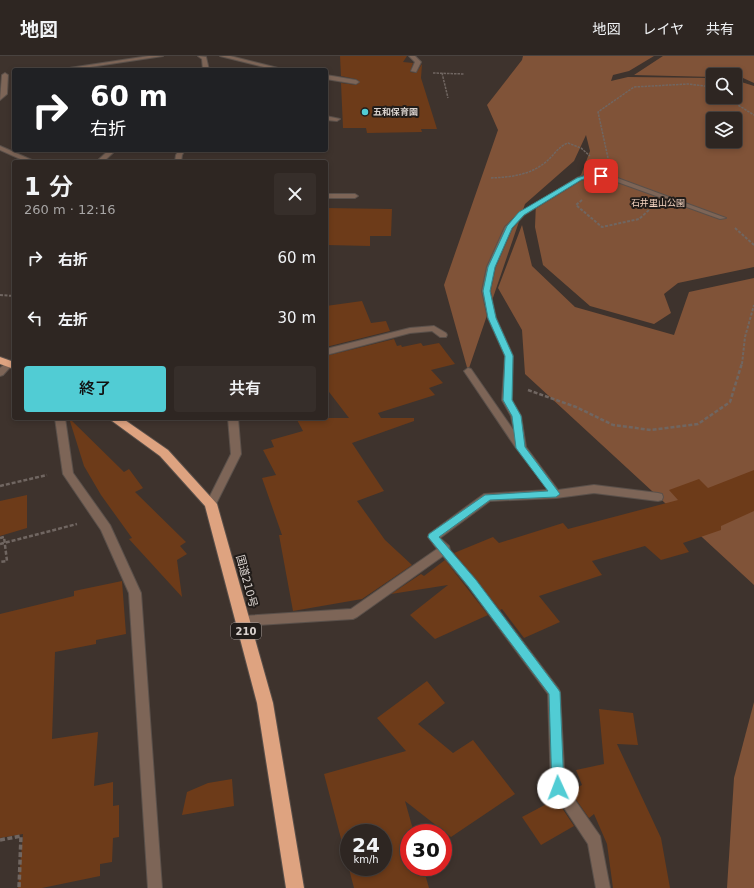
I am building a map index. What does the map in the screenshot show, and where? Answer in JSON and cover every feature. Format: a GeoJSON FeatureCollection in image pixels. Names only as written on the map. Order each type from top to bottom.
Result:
{"type":"FeatureCollection","features":[{"type":"Feature","properties":{"kind":"highway","name":"国道210号"},"geometry":{"type":"LineString","coordinates":[[117,420],[164,453],[211,504],[264,703],[295,888]]}},
{"type":"Feature","properties":{"kind":"street"},"geometry":{"type":"LineString","coordinates":[[73,68],[160,56]]}},
{"type":"Feature","properties":{"kind":"street"},"geometry":{"type":"LineString","coordinates":[[201,56],[204,58],[206,68]]}},
{"type":"Feature","properties":{"kind":"street"},"geometry":{"type":"LineString","coordinates":[[223,56],[274,68]]}},
{"type":"Feature","properties":{"kind":"street"},"geometry":{"type":"LineString","coordinates":[[412,56],[418,62],[414,71]]}},
{"type":"Feature","properties":{"kind":"street"},"geometry":{"type":"LineString","coordinates":[[0,98],[4,94],[5,75]]}},
{"type":"Feature","properties":{"kind":"street"},"geometry":{"type":"LineString","coordinates":[[328,78],[356,82]]}},
{"type":"Feature","properties":{"kind":"street"},"geometry":{"type":"LineString","coordinates":[[328,118],[338,119]]}},
{"type":"Feature","properties":{"kind":"street"},"geometry":{"type":"LineString","coordinates":[[0,148],[27,160]]}},
{"type":"Feature","properties":{"kind":"street"},"geometry":{"type":"LineString","coordinates":[[101,160],[111,152]]}},
{"type":"Feature","properties":{"kind":"street"},"geometry":{"type":"LineString","coordinates":[[521,448],[516,416],[507,400],[509,356],[492,318],[486,291],[491,267],[509,227],[522,214],[579,179],[593,174],[610,177],[722,218]]}},
{"type":"Feature","properties":{"kind":"street"},"geometry":{"type":"LineString","coordinates":[[328,196],[355,196]]}},
{"type":"Feature","properties":{"kind":"street"},"geometry":{"type":"LineString","coordinates":[[328,352],[410,332],[434,328],[444,335]]}},
{"type":"Feature","properties":{"kind":"street"},"geometry":{"type":"LineString","coordinates":[[0,373],[8,363]]}},
{"type":"Feature","properties":{"kind":"street"},"geometry":{"type":"LineString","coordinates":[[468,371],[521,448],[556,494]]}},
{"type":"Feature","properties":{"kind":"street"},"geometry":{"type":"LineString","coordinates":[[60,420],[68,474],[106,528],[135,593],[155,888]]}},
{"type":"Feature","properties":{"kind":"street"},"geometry":{"type":"LineString","coordinates":[[211,504],[236,454],[233,420]]}},
{"type":"Feature","properties":{"kind":"street"},"geometry":{"type":"LineString","coordinates":[[603,888],[595,841],[558,788],[554,692],[472,583],[445,549],[433,537],[488,497],[556,494],[594,489],[658,497]]}},
{"type":"Feature","properties":{"kind":"street"},"geometry":{"type":"LineString","coordinates":[[243,621],[353,614],[445,549]]}},
{"type":"Feature","properties":{"kind":"path"},"geometry":{"type":"LineString","coordinates":[[414,71],[464,74]]}},
{"type":"Feature","properties":{"kind":"path"},"geometry":{"type":"LineString","coordinates":[[442,73],[448,98]]}},
{"type":"Feature","properties":{"kind":"path"},"geometry":{"type":"LineString","coordinates":[[593,174],[609,157],[598,112],[634,87],[688,84],[706,86]]}},
{"type":"Feature","properties":{"kind":"path"},"geometry":{"type":"LineString","coordinates":[[738,104],[754,115]]}},
{"type":"Feature","properties":{"kind":"path"},"geometry":{"type":"LineString","coordinates":[[491,178],[513,176],[542,166],[558,147],[571,142],[579,146],[597,163],[578,175],[579,179]]}},
{"type":"Feature","properties":{"kind":"path"},"geometry":{"type":"LineString","coordinates":[[610,177],[576,205],[602,227],[638,219],[665,197]]}},
{"type":"Feature","properties":{"kind":"path"},"geometry":{"type":"LineString","coordinates":[[722,218],[754,245]]}},
{"type":"Feature","properties":{"kind":"path"},"geometry":{"type":"LineString","coordinates":[[0,295],[12,296]]}},
{"type":"Feature","properties":{"kind":"path"},"geometry":{"type":"LineString","coordinates":[[507,384],[549,396],[613,425],[651,430],[698,424],[730,402],[742,368],[745,338],[754,305]]}},
{"type":"Feature","properties":{"kind":"path"},"geometry":{"type":"LineString","coordinates":[[0,486],[67,470]]}},
{"type":"Feature","properties":{"kind":"path"},"geometry":{"type":"LineString","coordinates":[[0,544],[99,518]]}},
{"type":"Feature","properties":{"kind":"path"},"geometry":{"type":"LineString","coordinates":[[0,538],[4,537],[7,561],[0,562]]}},
{"type":"Feature","properties":{"kind":"path"},"geometry":{"type":"LineString","coordinates":[[0,840],[21,836],[18,888]]}},
{"type":"Feature","properties":{"kind":"green space","name":"石井里山公園"},"geometry":{"type":"Polygon","coordinates":[[[523,56],[654,56],[629,71],[613,75],[611,81],[628,77],[706,78],[706,104],[742,104],[742,82],[754,86],[754,267],[678,283],[664,294],[671,313],[654,324],[590,306],[543,265],[535,227],[536,202],[581,175],[590,151],[586,135],[574,161],[525,204],[468,371],[444,285],[498,130],[487,105],[522,60],[523,56]]]}},
{"type":"Feature","properties":{"kind":"green space"},"geometry":{"type":"Polygon","coordinates":[[[663,56],[754,56],[754,83],[742,78],[742,68],[706,68],[706,77],[634,75],[663,56]]]}},
{"type":"Feature","properties":{"kind":"green space"},"geometry":{"type":"Polygon","coordinates":[[[522,225],[532,266],[575,307],[674,335],[689,292],[754,278],[754,585],[525,374],[522,330],[498,288],[522,225]]]}},
{"type":"Feature","properties":{"kind":"green space"},"geometry":{"type":"Polygon","coordinates":[[[754,702],[754,888],[727,888],[734,778],[754,702]]]}},
{"type":"Feature","properties":{"kind":"building"},"geometry":{"type":"Polygon","coordinates":[[[340,56],[407,56],[403,62],[413,63],[410,72],[416,73],[422,64],[421,78],[437,129],[421,129],[422,132],[367,133],[366,128],[343,128],[341,83],[356,85],[360,82],[356,79],[341,76],[340,56]]]}},
{"type":"Feature","properties":{"kind":"building"},"geometry":{"type":"Polygon","coordinates":[[[328,208],[392,209],[391,236],[370,236],[370,246],[328,245],[328,208]]]}},
{"type":"Feature","properties":{"kind":"building"},"geometry":{"type":"Polygon","coordinates":[[[362,301],[371,323],[386,321],[390,331],[328,346],[328,306],[362,301]]]}},
{"type":"Feature","properties":{"kind":"building"},"geometry":{"type":"Polygon","coordinates":[[[394,339],[397,346],[401,345],[402,347],[421,343],[423,346],[439,343],[455,364],[431,370],[443,383],[429,388],[435,395],[378,413],[381,418],[414,418],[414,421],[352,443],[384,491],[357,501],[385,540],[412,565],[362,599],[293,611],[279,535],[282,535],[262,478],[276,475],[263,450],[274,447],[271,440],[303,431],[297,420],[349,418],[328,391],[328,356],[394,339]]]}},
{"type":"Feature","properties":{"kind":"building"},"geometry":{"type":"Polygon","coordinates":[[[70,420],[124,472],[129,469],[143,488],[135,492],[186,542],[180,546],[187,554],[177,560],[182,597],[129,539],[132,538],[101,495],[84,466],[70,420]]]}},
{"type":"Feature","properties":{"kind":"building"},"geometry":{"type":"Polygon","coordinates":[[[754,470],[754,511],[721,526],[721,530],[683,543],[689,552],[661,560],[645,546],[592,561],[602,575],[539,596],[560,622],[524,638],[502,609],[500,610],[454,553],[493,537],[499,543],[563,523],[568,529],[678,500],[669,490],[699,479],[708,488],[754,470]]]}},
{"type":"Feature","properties":{"kind":"building"},"geometry":{"type":"Polygon","coordinates":[[[27,495],[27,528],[0,536],[0,501],[27,495]]]}},
{"type":"Feature","properties":{"kind":"building"},"geometry":{"type":"Polygon","coordinates":[[[445,560],[488,615],[435,639],[410,615],[448,585],[391,594],[421,574],[424,576],[445,560]]]}},
{"type":"Feature","properties":{"kind":"building"},"geometry":{"type":"Polygon","coordinates":[[[122,581],[126,634],[96,640],[96,644],[55,652],[52,739],[98,732],[94,786],[113,782],[113,806],[119,805],[119,837],[113,838],[112,862],[100,864],[100,876],[42,888],[18,888],[23,834],[0,838],[0,614],[74,596],[74,591],[122,581]]]}},
{"type":"Feature","properties":{"kind":"building"},"geometry":{"type":"Polygon","coordinates":[[[427,681],[445,703],[418,724],[453,753],[473,740],[515,794],[452,836],[452,824],[434,824],[405,801],[411,824],[400,824],[400,876],[426,876],[429,888],[354,888],[351,876],[392,876],[392,824],[340,824],[340,835],[324,774],[406,751],[377,718],[427,681]]]}},
{"type":"Feature","properties":{"kind":"building"},"geometry":{"type":"Polygon","coordinates":[[[599,709],[633,713],[638,745],[617,744],[661,838],[670,888],[613,888],[607,844],[594,814],[589,818],[570,791],[582,785],[576,770],[604,764],[599,709]]]}},
{"type":"Feature","properties":{"kind":"building"},"geometry":{"type":"Polygon","coordinates":[[[232,779],[234,806],[182,815],[187,792],[208,783],[232,779]]]}},
{"type":"Feature","properties":{"kind":"building"},"geometry":{"type":"Polygon","coordinates":[[[556,799],[574,826],[541,845],[522,817],[556,799]]]}},
{"type":"Feature","properties":{"kind":"place","name":"五和保育園"},"geometry":{"type":"Point","coordinates":[365,112]}},
{"type":"Feature","properties":{"kind":"route"},"geometry":{"type":"LineString","coordinates":[[558,788],[554,692],[472,583],[445,549],[433,537],[488,497],[556,494],[521,448],[516,416],[507,400],[509,356],[492,318],[486,291],[491,267],[509,227],[522,214],[579,179],[593,174],[601,176]]}}]}
